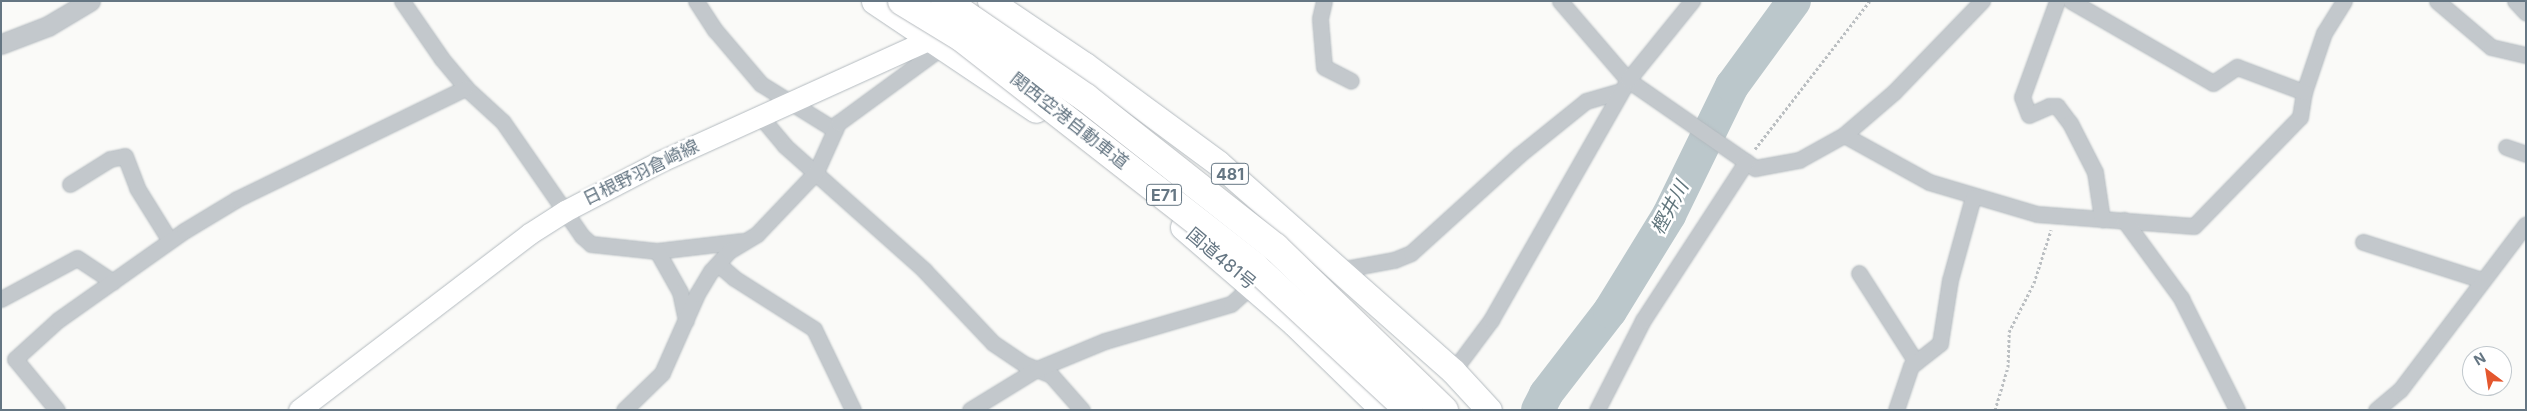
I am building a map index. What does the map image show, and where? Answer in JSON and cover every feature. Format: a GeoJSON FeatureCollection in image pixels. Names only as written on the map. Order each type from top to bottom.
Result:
{"type":"FeatureCollection","features":[{"type":"Feature","properties":{"kind":"highway","name":"国道481号"},"geometry":{"type":"LineString","coordinates":[[874,1],[1068,131],[1252,285],[1383,410]]}},
{"type":"Feature","properties":{"kind":"highway","name":"関西空港自動車道"},"geometry":{"type":"LineString","coordinates":[[902,1],[968,42],[1255,267],[1409,410]]}},
{"type":"Feature","properties":{"kind":"highway","name":"関西空港自動車道"},"geometry":{"type":"LineString","coordinates":[[945,1],[1086,98],[1275,247],[1444,410]]}},
{"type":"Feature","properties":{"kind":"highway","name":"481"},"geometry":{"type":"LineString","coordinates":[[1004,4],[1218,164],[1452,371],[1489,410]]}},
{"type":"Feature","properties":{"kind":"main road","name":"日根野羽倉崎線"},"geometry":{"type":"LineString","coordinates":[[299,410],[529,234],[565,211],[659,162],[760,116],[936,43],[1004,4]]}},
{"type":"Feature","properties":{"kind":"street"},"geometry":{"type":"LineString","coordinates":[[1,44],[48,26],[90,1]]}},
{"type":"Feature","properties":{"kind":"street"},"geometry":{"type":"LineString","coordinates":[[402,1],[466,88],[503,122],[565,211],[591,244],[657,251],[746,241]]}},
{"type":"Feature","properties":{"kind":"street"},"geometry":{"type":"LineString","coordinates":[[696,1],[715,30],[761,84],[835,130]]}},
{"type":"Feature","properties":{"kind":"street"},"geometry":{"type":"LineString","coordinates":[[1324,1],[1320,19],[1324,67],[1351,81]]}},
{"type":"Feature","properties":{"kind":"street"},"geometry":{"type":"LineString","coordinates":[[1560,1],[1625,86],[1755,168],[1799,160],[1844,135],[1894,92],[1982,1]]}},
{"type":"Feature","properties":{"kind":"street"},"geometry":{"type":"LineString","coordinates":[[1452,371],[1492,320],[1625,86],[1692,1]]}},
{"type":"Feature","properties":{"kind":"street"},"geometry":{"type":"LineString","coordinates":[[2057,1],[2022,97],[2029,115],[2049,106],[2057,106],[2070,122],[2095,172],[2102,218]]}},
{"type":"Feature","properties":{"kind":"street"},"geometry":{"type":"LineString","coordinates":[[2071,1],[2213,83],[2237,67],[2304,92]]}},
{"type":"Feature","properties":{"kind":"street"},"geometry":{"type":"LineString","coordinates":[[1844,135],[1929,182],[1973,197],[2037,214],[2194,226],[2300,117],[2304,92],[2324,33],[2344,1]]}},
{"type":"Feature","properties":{"kind":"street"},"geometry":{"type":"LineString","coordinates":[[2515,1],[2526,13]]}},
{"type":"Feature","properties":{"kind":"street"},"geometry":{"type":"LineString","coordinates":[[2446,4],[2491,47],[2526,55]]}},
{"type":"Feature","properties":{"kind":"street"},"geometry":{"type":"LineString","coordinates":[[624,410],[662,373],[697,294],[729,251],[763,228],[816,172],[838,123],[936,43]]}},
{"type":"Feature","properties":{"kind":"street"},"geometry":{"type":"LineString","coordinates":[[1339,270],[1411,253],[1519,155],[1586,101],[1625,86]]}},
{"type":"Feature","properties":{"kind":"street"},"geometry":{"type":"LineString","coordinates":[[57,410],[15,359],[58,320],[170,240],[237,199],[299,167],[373,136],[466,88]]}},
{"type":"Feature","properties":{"kind":"street"},"geometry":{"type":"LineString","coordinates":[[760,116],[785,146],[924,270],[993,343],[1037,369],[1052,375],[1082,410]]}},
{"type":"Feature","properties":{"kind":"street"},"geometry":{"type":"LineString","coordinates":[[2506,148],[2526,154]]}},
{"type":"Feature","properties":{"kind":"street"},"geometry":{"type":"LineString","coordinates":[[70,184],[110,160],[125,156],[137,188],[170,240]]}},
{"type":"Feature","properties":{"kind":"street"},"geometry":{"type":"LineString","coordinates":[[1598,410],[1643,320],[1746,162]]}},
{"type":"Feature","properties":{"kind":"street"},"geometry":{"type":"LineString","coordinates":[[1896,410],[1912,366],[1940,343],[1950,280],[1973,197]]}},
{"type":"Feature","properties":{"kind":"street"},"geometry":{"type":"LineString","coordinates":[[2124,220],[2181,298],[2237,410]]}},
{"type":"Feature","properties":{"kind":"street"},"geometry":{"type":"LineString","coordinates":[[2376,410],[2400,390],[2526,224]]}},
{"type":"Feature","properties":{"kind":"street"},"geometry":{"type":"LineString","coordinates":[[2363,242],[2482,280]]}},
{"type":"Feature","properties":{"kind":"street"},"geometry":{"type":"LineString","coordinates":[[657,251],[680,292],[686,320]]}},
{"type":"Feature","properties":{"kind":"street"},"geometry":{"type":"LineString","coordinates":[[1,299],[78,258],[113,282]]}},
{"type":"Feature","properties":{"kind":"street"},"geometry":{"type":"LineString","coordinates":[[718,264],[734,278],[814,329],[853,410]]}},
{"type":"Feature","properties":{"kind":"street"},"geometry":{"type":"LineString","coordinates":[[1859,273],[1916,362]]}},
{"type":"Feature","properties":{"kind":"street"},"geometry":{"type":"LineString","coordinates":[[970,410],[1037,369],[1105,341],[1231,304],[1252,285]]}},
{"type":"Feature","properties":{"kind":"path"},"geometry":{"type":"LineString","coordinates":[[1746,162],[1829,50],[1870,1]]}},
{"type":"Feature","properties":{"kind":"path"},"geometry":{"type":"LineString","coordinates":[[1995,410],[2008,367],[2009,332],[2034,283],[2056,215]]}},
{"type":"Feature","properties":{"kind":"waterway","name":"樫井川"},"geometry":{"type":"LineString","coordinates":[[1538,410],[1546,394],[1610,311],[1669,215],[1732,86],[1794,1]]}}]}
